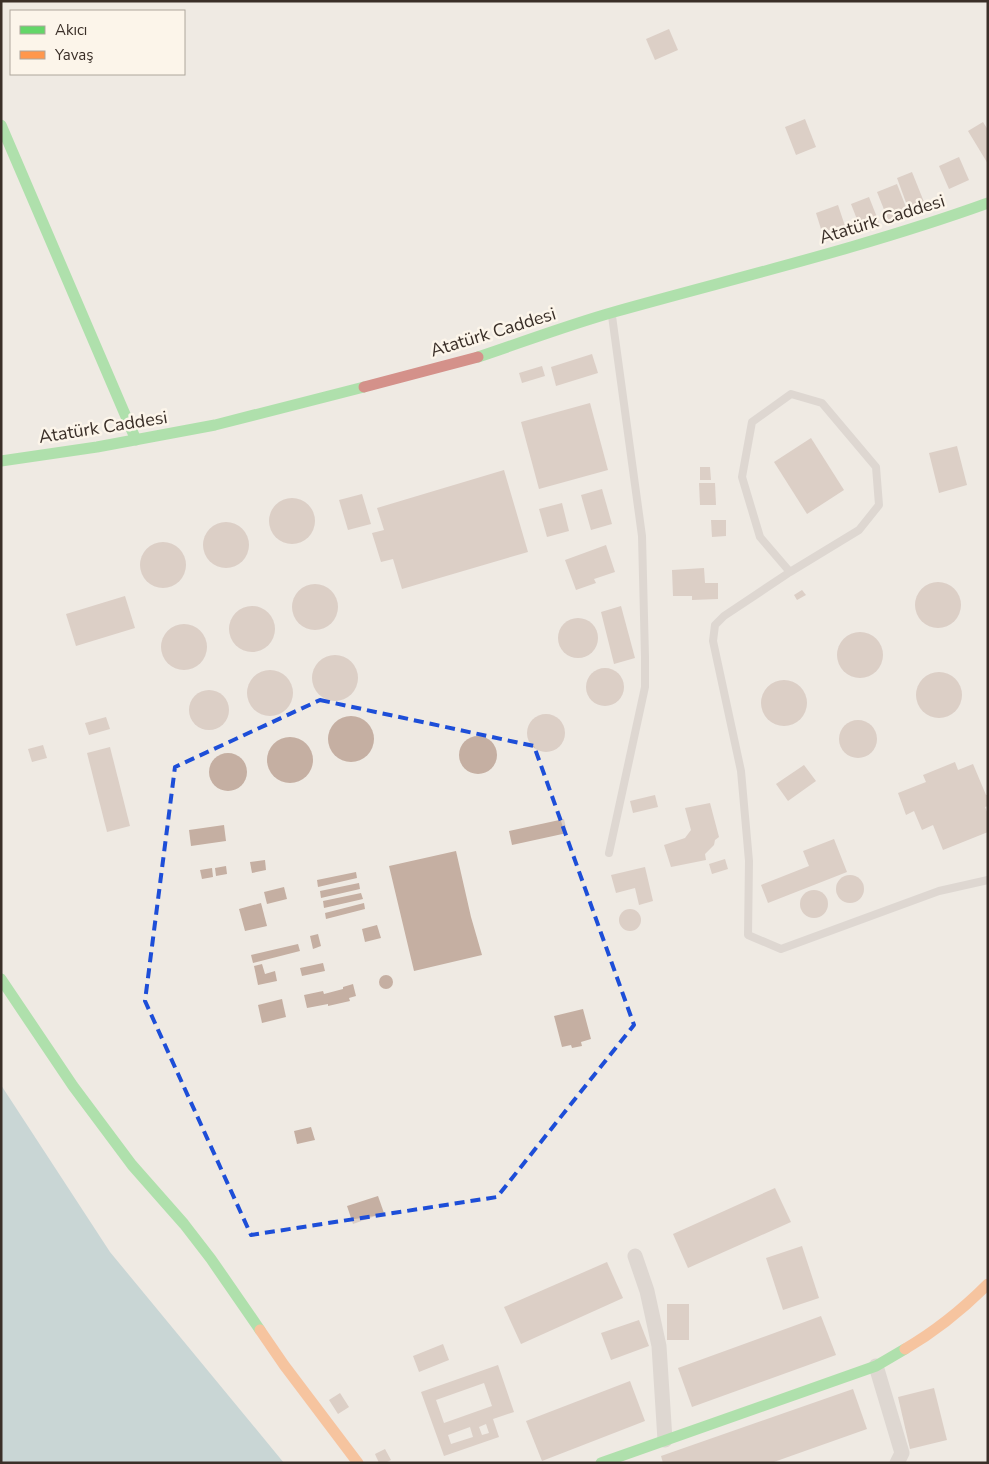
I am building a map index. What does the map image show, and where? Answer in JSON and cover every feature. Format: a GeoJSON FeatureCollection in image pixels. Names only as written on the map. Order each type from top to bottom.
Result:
{"type":"FeatureCollection","features":[{"type":"Feature","properties":{"kind":"street"},"geometry":{"type":"LineString","coordinates":[[1,124],[136,440]]}},
{"type":"Feature","properties":{"kind":"street","name":"Atatürk Caddesi"},"geometry":{"type":"LineString","coordinates":[[1,461],[97,447],[215,425],[464,362],[612,314],[938,221],[988,204]]}},
{"type":"Feature","properties":{"kind":"street"},"geometry":{"type":"LineString","coordinates":[[1,979],[73,1086],[132,1165],[184,1224],[211,1259],[284,1365],[358,1463]]}},
{"type":"Feature","properties":{"kind":"street"},"geometry":{"type":"LineString","coordinates":[[635,1256],[647,1291],[660,1346],[664,1440]]}},
{"type":"Feature","properties":{"kind":"street"},"geometry":{"type":"LineString","coordinates":[[601,1463],[876,1366],[929,1335],[988,1284]]}},
{"type":"Feature","properties":{"kind":"street"},"geometry":{"type":"LineString","coordinates":[[876,1366],[902,1453],[897,1463]]}},
{"type":"Feature","properties":{"kind":"lane"},"geometry":{"type":"LineString","coordinates":[[609,853],[645,687],[642,536],[612,314]]}},
{"type":"Feature","properties":{"kind":"lane"},"geometry":{"type":"LineString","coordinates":[[790,572],[760,537],[742,477],[752,422],[792,394],[822,403],[876,467],[879,505],[859,530],[790,572],[724,616],[715,625],[713,641],[741,771],[749,861],[748,935],[782,949],[939,891],[988,880]]}},
{"type":"Feature","properties":{"kind":"highlighted area"},"geometry":{"type":"Polygon","coordinates":[[[320,700],[534,746],[634,1025],[497,1197],[251,1235],[145,1001],[175,767],[320,700]]]}},
{"type":"Feature","properties":{"kind":"water"},"geometry":{"type":"Polygon","coordinates":[[[1,1085],[110,1252],[284,1463],[1,1463],[1,1085]]]}},
{"type":"Feature","properties":{"kind":"building"},"geometry":{"type":"Polygon","coordinates":[[[669,29],[678,50],[655,60],[646,39],[669,29]]]}},
{"type":"Feature","properties":{"kind":"building"},"geometry":{"type":"Polygon","coordinates":[[[805,119],[816,147],[796,155],[785,127],[805,119]]]}},
{"type":"Feature","properties":{"kind":"building"},"geometry":{"type":"Polygon","coordinates":[[[983,122],[988,130],[988,164],[968,131],[983,122]]]}},
{"type":"Feature","properties":{"kind":"building"},"geometry":{"type":"Polygon","coordinates":[[[959,157],[969,180],[949,189],[939,166],[959,157]]]}},
{"type":"Feature","properties":{"kind":"building"},"geometry":{"type":"Polygon","coordinates":[[[912,172],[924,202],[908,208],[897,178],[912,172]]]}},
{"type":"Feature","properties":{"kind":"building"},"geometry":{"type":"Polygon","coordinates":[[[897,184],[909,215],[889,222],[877,192],[897,184]]]}},
{"type":"Feature","properties":{"kind":"building"},"geometry":{"type":"Polygon","coordinates":[[[869,197],[880,225],[862,232],[851,204],[869,197]]]}},
{"type":"Feature","properties":{"kind":"building"},"geometry":{"type":"Polygon","coordinates":[[[838,205],[848,235],[825,242],[816,213],[838,205]]]}},
{"type":"Feature","properties":{"kind":"building"},"geometry":{"type":"Polygon","coordinates":[[[592,354],[598,373],[556,386],[551,367],[592,354]]]}},
{"type":"Feature","properties":{"kind":"building"},"geometry":{"type":"Polygon","coordinates":[[[542,366],[545,376],[522,383],[519,373],[542,366]]]}},
{"type":"Feature","properties":{"kind":"building"},"geometry":{"type":"Polygon","coordinates":[[[590,403],[608,470],[539,489],[521,422],[590,403]]]}},
{"type":"Feature","properties":{"kind":"building"},"geometry":{"type":"Polygon","coordinates":[[[811,438],[844,490],[807,514],[774,462],[811,438]]]}},
{"type":"Feature","properties":{"kind":"building"},"geometry":{"type":"Polygon","coordinates":[[[957,446],[967,485],[939,493],[929,453],[957,446]]]}},
{"type":"Feature","properties":{"kind":"building"},"geometry":{"type":"Polygon","coordinates":[[[700,467],[710,467],[711,480],[700,480],[700,467]]]}},
{"type":"Feature","properties":{"kind":"building"},"geometry":{"type":"Polygon","coordinates":[[[504,470],[528,552],[402,589],[393,559],[381,562],[372,533],[384,530],[377,508],[504,470]]]}},
{"type":"Feature","properties":{"kind":"building"},"geometry":{"type":"Polygon","coordinates":[[[699,483],[715,483],[716,505],[700,505],[699,483]]]}},
{"type":"Feature","properties":{"kind":"building"},"geometry":{"type":"Polygon","coordinates":[[[602,489],[612,524],[591,530],[581,495],[602,489]]]}},
{"type":"Feature","properties":{"kind":"building"},"geometry":{"type":"Polygon","coordinates":[[[362,494],[371,524],[348,530],[339,500],[362,494]]]}},
{"type":"Feature","properties":{"kind":"building"},"geometry":{"type":"Polygon","coordinates":[[[288,498],[296,498],[305,502],[311,508],[315,521],[311,534],[305,540],[296,544],[288,544],[279,540],[273,534],[269,525],[269,517],[273,508],[279,502],[288,498]]]}},
{"type":"Feature","properties":{"kind":"building"},"geometry":{"type":"Polygon","coordinates":[[[562,503],[569,531],[547,537],[539,509],[562,503]]]}},
{"type":"Feature","properties":{"kind":"building"},"geometry":{"type":"Polygon","coordinates":[[[711,520],[726,520],[726,536],[712,537],[711,520]]]}},
{"type":"Feature","properties":{"kind":"building"},"geometry":{"type":"Polygon","coordinates":[[[222,522],[230,522],[239,526],[245,532],[249,545],[245,558],[239,564],[230,568],[222,568],[213,564],[207,558],[203,549],[203,541],[207,532],[213,526],[222,522]]]}},
{"type":"Feature","properties":{"kind":"building"},"geometry":{"type":"Polygon","coordinates":[[[159,542],[167,542],[176,546],[182,552],[186,565],[182,578],[176,584],[167,588],[159,588],[150,584],[144,578],[140,569],[140,561],[144,552],[150,546],[159,542]]]}},
{"type":"Feature","properties":{"kind":"building"},"geometry":{"type":"Polygon","coordinates":[[[606,545],[615,572],[594,579],[596,583],[576,590],[565,560],[606,545]]]}},
{"type":"Feature","properties":{"kind":"building"},"geometry":{"type":"Polygon","coordinates":[[[704,568],[705,583],[718,583],[718,599],[692,600],[692,596],[673,596],[672,570],[704,568]]]}},
{"type":"Feature","properties":{"kind":"building"},"geometry":{"type":"Polygon","coordinates":[[[934,582],[942,582],[951,586],[957,592],[961,605],[957,618],[951,624],[942,628],[934,628],[925,624],[919,618],[915,609],[915,601],[919,592],[925,586],[934,582]]]}},
{"type":"Feature","properties":{"kind":"building"},"geometry":{"type":"Polygon","coordinates":[[[311,584],[319,584],[328,588],[334,594],[338,607],[334,620],[328,626],[319,630],[311,630],[302,626],[296,620],[292,611],[292,603],[296,594],[302,588],[311,584]]]}},
{"type":"Feature","properties":{"kind":"building"},"geometry":{"type":"Polygon","coordinates":[[[802,590],[806,595],[797,600],[794,595],[802,590]]]}},
{"type":"Feature","properties":{"kind":"building"},"geometry":{"type":"Polygon","coordinates":[[[125,596],[135,628],[76,646],[66,614],[125,596]]]}},
{"type":"Feature","properties":{"kind":"building"},"geometry":{"type":"Polygon","coordinates":[[[248,606],[256,606],[265,610],[271,616],[275,629],[271,642],[265,648],[256,652],[248,652],[239,648],[233,642],[229,633],[229,625],[233,616],[239,610],[248,606]]]}},
{"type":"Feature","properties":{"kind":"building"},"geometry":{"type":"Polygon","coordinates":[[[621,606],[635,658],[614,664],[601,612],[621,606]]]}},
{"type":"Feature","properties":{"kind":"building"},"geometry":{"type":"Polygon","coordinates":[[[578,618],[592,624],[598,638],[592,652],[578,658],[564,652],[558,638],[564,624],[578,618]]]}},
{"type":"Feature","properties":{"kind":"building"},"geometry":{"type":"Polygon","coordinates":[[[180,624],[188,624],[197,628],[203,634],[207,647],[203,660],[197,666],[188,670],[180,670],[171,666],[165,660],[161,651],[161,643],[165,634],[171,628],[180,624]]]}},
{"type":"Feature","properties":{"kind":"building"},"geometry":{"type":"Polygon","coordinates":[[[856,632],[864,632],[873,636],[879,642],[883,655],[879,668],[873,674],[864,678],[856,678],[847,674],[841,668],[837,659],[837,651],[841,642],[847,636],[856,632]]]}},
{"type":"Feature","properties":{"kind":"building"},"geometry":{"type":"Polygon","coordinates":[[[331,655],[339,655],[348,659],[354,665],[358,678],[354,691],[348,697],[339,701],[331,701],[322,697],[316,691],[312,682],[312,674],[316,665],[322,659],[331,655]]]}},
{"type":"Feature","properties":{"kind":"building"},"geometry":{"type":"Polygon","coordinates":[[[605,668],[618,674],[624,687],[618,700],[605,706],[592,700],[586,687],[592,674],[605,668]]]}},
{"type":"Feature","properties":{"kind":"building"},"geometry":{"type":"Polygon","coordinates":[[[266,670],[274,670],[283,674],[289,680],[293,693],[289,706],[283,712],[274,716],[266,716],[257,712],[251,706],[247,697],[247,689],[251,680],[257,674],[266,670]]]}},
{"type":"Feature","properties":{"kind":"building"},"geometry":{"type":"Polygon","coordinates":[[[935,672],[943,672],[952,676],[958,682],[962,695],[958,708],[952,714],[943,718],[935,718],[926,714],[920,708],[916,699],[916,691],[920,682],[926,676],[935,672]]]}},
{"type":"Feature","properties":{"kind":"building"},"geometry":{"type":"Polygon","coordinates":[[[780,680],[788,680],[797,684],[803,690],[807,703],[803,716],[797,722],[788,726],[780,726],[771,722],[765,716],[761,707],[761,699],[765,690],[771,684],[780,680]]]}},
{"type":"Feature","properties":{"kind":"building"},"geometry":{"type":"Polygon","coordinates":[[[209,690],[223,696],[229,710],[223,724],[209,730],[195,724],[189,710],[195,696],[209,690]]]}},
{"type":"Feature","properties":{"kind":"building"},"geometry":{"type":"Polygon","coordinates":[[[546,714],[559,720],[565,733],[559,746],[546,752],[533,746],[527,733],[533,720],[546,714]]]}},
{"type":"Feature","properties":{"kind":"building"},"geometry":{"type":"Polygon","coordinates":[[[347,716],[355,716],[364,720],[370,726],[374,739],[370,752],[364,758],[355,762],[347,762],[338,758],[332,752],[328,743],[328,735],[332,726],[338,720],[347,716]]]}},
{"type":"Feature","properties":{"kind":"building"},"geometry":{"type":"Polygon","coordinates":[[[106,717],[110,729],[89,735],[85,723],[106,717]]]}},
{"type":"Feature","properties":{"kind":"building"},"geometry":{"type":"Polygon","coordinates":[[[858,720],[871,726],[877,739],[871,752],[858,758],[845,752],[839,739],[845,726],[858,720]]]}},
{"type":"Feature","properties":{"kind":"building"},"geometry":{"type":"Polygon","coordinates":[[[478,736],[491,742],[497,755],[491,768],[478,774],[465,768],[459,755],[465,742],[478,736]]]}},
{"type":"Feature","properties":{"kind":"building"},"geometry":{"type":"Polygon","coordinates":[[[286,737],[294,737],[303,741],[309,747],[313,760],[309,773],[303,779],[294,783],[286,783],[277,779],[271,773],[267,764],[267,756],[271,747],[277,741],[286,737]]]}},
{"type":"Feature","properties":{"kind":"building"},"geometry":{"type":"Polygon","coordinates":[[[43,745],[47,758],[32,762],[28,749],[43,745]]]}},
{"type":"Feature","properties":{"kind":"building"},"geometry":{"type":"Polygon","coordinates":[[[110,747],[130,826],[107,832],[87,753],[110,747]]]}},
{"type":"Feature","properties":{"kind":"building"},"geometry":{"type":"Polygon","coordinates":[[[228,753],[241,759],[247,772],[241,785],[228,791],[215,785],[209,772],[215,759],[228,753]]]}},
{"type":"Feature","properties":{"kind":"building"},"geometry":{"type":"Polygon","coordinates":[[[955,762],[958,770],[973,764],[986,795],[988,795],[988,806],[985,807],[988,814],[988,832],[943,850],[933,825],[922,830],[914,811],[906,815],[898,793],[926,782],[923,775],[955,762]]]}},
{"type":"Feature","properties":{"kind":"building"},"geometry":{"type":"Polygon","coordinates":[[[804,765],[816,781],[788,801],[776,784],[804,765]]]}},
{"type":"Feature","properties":{"kind":"building"},"geometry":{"type":"Polygon","coordinates":[[[655,795],[658,807],[633,813],[630,801],[655,795]]]}},
{"type":"Feature","properties":{"kind":"building"},"geometry":{"type":"Polygon","coordinates":[[[710,803],[719,837],[705,854],[706,860],[671,867],[664,845],[685,838],[691,830],[685,808],[710,803]]]}},
{"type":"Feature","properties":{"kind":"building"},"geometry":{"type":"Polygon","coordinates":[[[564,819],[567,833],[512,845],[509,831],[564,819]]]}},
{"type":"Feature","properties":{"kind":"building"},"geometry":{"type":"Polygon","coordinates":[[[224,825],[226,841],[191,846],[189,830],[224,825]]]}},
{"type":"Feature","properties":{"kind":"building"},"geometry":{"type":"Polygon","coordinates":[[[834,839],[847,872],[768,903],[761,885],[809,866],[803,851],[834,839]]]}},
{"type":"Feature","properties":{"kind":"building"},"geometry":{"type":"Polygon","coordinates":[[[456,851],[482,955],[414,971],[389,866],[456,851]]]}},
{"type":"Feature","properties":{"kind":"building"},"geometry":{"type":"Polygon","coordinates":[[[725,859],[728,869],[712,874],[709,864],[725,859]]]}},
{"type":"Feature","properties":{"kind":"building"},"geometry":{"type":"Polygon","coordinates":[[[265,860],[266,870],[252,873],[250,862],[265,860]]]}},
{"type":"Feature","properties":{"kind":"building"},"geometry":{"type":"Polygon","coordinates":[[[226,866],[227,874],[216,876],[215,868],[226,866]]]}},
{"type":"Feature","properties":{"kind":"building"},"geometry":{"type":"Polygon","coordinates":[[[645,867],[653,901],[639,905],[635,888],[616,893],[611,875],[645,867]]]}},
{"type":"Feature","properties":{"kind":"building"},"geometry":{"type":"Polygon","coordinates":[[[212,868],[213,877],[202,879],[200,870],[212,868]]]}},
{"type":"Feature","properties":{"kind":"building"},"geometry":{"type":"Polygon","coordinates":[[[356,872],[357,878],[318,887],[317,880],[356,872]]]}},
{"type":"Feature","properties":{"kind":"building"},"geometry":{"type":"Polygon","coordinates":[[[850,875],[860,879],[864,889],[860,899],[850,903],[840,899],[836,889],[840,879],[850,875]]]}},
{"type":"Feature","properties":{"kind":"building"},"geometry":{"type":"Polygon","coordinates":[[[359,883],[360,889],[321,898],[320,891],[359,883]]]}},
{"type":"Feature","properties":{"kind":"building"},"geometry":{"type":"Polygon","coordinates":[[[284,887],[287,899],[267,904],[264,892],[284,887]]]}},
{"type":"Feature","properties":{"kind":"building"},"geometry":{"type":"Polygon","coordinates":[[[814,890],[824,894],[828,904],[824,914],[814,918],[804,914],[800,904],[804,894],[814,890]]]}},
{"type":"Feature","properties":{"kind":"building"},"geometry":{"type":"Polygon","coordinates":[[[361,893],[363,899],[324,908],[323,901],[361,893]]]}},
{"type":"Feature","properties":{"kind":"building"},"geometry":{"type":"Polygon","coordinates":[[[261,903],[267,926],[245,931],[239,909],[261,903]]]}},
{"type":"Feature","properties":{"kind":"building"},"geometry":{"type":"Polygon","coordinates":[[[364,903],[365,909],[326,919],[325,913],[364,903]]]}},
{"type":"Feature","properties":{"kind":"building"},"geometry":{"type":"Polygon","coordinates":[[[630,909],[638,912],[641,920],[638,928],[630,931],[622,928],[619,920],[622,912],[630,909]]]}},
{"type":"Feature","properties":{"kind":"building"},"geometry":{"type":"Polygon","coordinates":[[[377,925],[381,938],[365,942],[362,929],[377,925]]]}},
{"type":"Feature","properties":{"kind":"building"},"geometry":{"type":"Polygon","coordinates":[[[318,934],[321,946],[313,949],[310,936],[318,934]]]}},
{"type":"Feature","properties":{"kind":"building"},"geometry":{"type":"Polygon","coordinates":[[[298,944],[300,951],[253,963],[251,955],[298,944]]]}},
{"type":"Feature","properties":{"kind":"building"},"geometry":{"type":"Polygon","coordinates":[[[323,963],[325,971],[302,976],[300,968],[323,963]]]}},
{"type":"Feature","properties":{"kind":"building"},"geometry":{"type":"Polygon","coordinates":[[[262,964],[265,974],[275,971],[277,981],[258,985],[254,966],[262,964]]]}},
{"type":"Feature","properties":{"kind":"building"},"geometry":{"type":"Polygon","coordinates":[[[383,975],[389,975],[393,982],[389,989],[383,989],[379,985],[379,979],[383,975]]]}},
{"type":"Feature","properties":{"kind":"building"},"geometry":{"type":"Polygon","coordinates":[[[353,984],[356,996],[349,998],[350,1001],[307,1008],[304,995],[323,991],[324,994],[353,984]]]}},
{"type":"Feature","properties":{"kind":"building"},"geometry":{"type":"Polygon","coordinates":[[[282,999],[286,1017],[262,1023],[258,1005],[282,999]]]}},
{"type":"Feature","properties":{"kind":"building"},"geometry":{"type":"Polygon","coordinates":[[[583,1009],[591,1039],[581,1042],[582,1046],[572,1048],[571,1045],[562,1047],[554,1016],[583,1009]]]}},
{"type":"Feature","properties":{"kind":"building"},"geometry":{"type":"Polygon","coordinates":[[[311,1127],[315,1140],[297,1144],[294,1131],[311,1127]]]}},
{"type":"Feature","properties":{"kind":"building"},"geometry":{"type":"Polygon","coordinates":[[[775,1188],[791,1222],[688,1268],[673,1234],[775,1188]]]}},
{"type":"Feature","properties":{"kind":"building"},"geometry":{"type":"Polygon","coordinates":[[[378,1196],[384,1213],[353,1224],[347,1206],[378,1196]]]}},
{"type":"Feature","properties":{"kind":"building"},"geometry":{"type":"Polygon","coordinates":[[[802,1246],[819,1298],[783,1310],[766,1258],[802,1246]]]}},
{"type":"Feature","properties":{"kind":"building"},"geometry":{"type":"Polygon","coordinates":[[[607,1262],[623,1298],[521,1344],[504,1307],[607,1262]]]}},
{"type":"Feature","properties":{"kind":"building"},"geometry":{"type":"Polygon","coordinates":[[[667,1304],[689,1304],[689,1340],[667,1340],[667,1304]]]}},
{"type":"Feature","properties":{"kind":"building"},"geometry":{"type":"Polygon","coordinates":[[[821,1316],[836,1355],[692,1407],[678,1368],[821,1316]]]}},
{"type":"Feature","properties":{"kind":"building"},"geometry":{"type":"Polygon","coordinates":[[[639,1320],[649,1346],[611,1360],[601,1333],[639,1320]]]}},
{"type":"Feature","properties":{"kind":"building"},"geometry":{"type":"Polygon","coordinates":[[[443,1344],[449,1360],[419,1372],[413,1356],[443,1344]]]}},
{"type":"Feature","properties":{"kind":"building"},"geometry":{"type":"Polygon","coordinates":[[[498,1365],[514,1412],[493,1419],[499,1437],[444,1456],[421,1392],[498,1365]],[[484,1383],[436,1400],[444,1423],[492,1406],[484,1383]],[[486,1424],[479,1427],[482,1435],[489,1433],[486,1424]],[[470,1427],[448,1435],[451,1444],[473,1437],[470,1427]]]}},
{"type":"Feature","properties":{"kind":"building"},"geometry":{"type":"Polygon","coordinates":[[[630,1381],[645,1421],[542,1461],[526,1421],[630,1381]]]}},
{"type":"Feature","properties":{"kind":"building"},"geometry":{"type":"Polygon","coordinates":[[[934,1388],[947,1440],[910,1449],[898,1397],[934,1388]]]}},
{"type":"Feature","properties":{"kind":"building"},"geometry":{"type":"Polygon","coordinates":[[[853,1389],[867,1429],[771,1463],[663,1463],[661,1456],[853,1389]]]}},
{"type":"Feature","properties":{"kind":"building"},"geometry":{"type":"Polygon","coordinates":[[[340,1393],[349,1407],[338,1414],[329,1400],[340,1393]]]}},
{"type":"Feature","properties":{"kind":"building"},"geometry":{"type":"Polygon","coordinates":[[[385,1449],[391,1460],[379,1463],[375,1454],[385,1449]]]}},
{"type":"Feature","properties":{"kind":"traffic: fast"},"geometry":{"type":"LineString","coordinates":[[1,125],[136,440]]}},
{"type":"Feature","properties":{"kind":"traffic: fast"},"geometry":{"type":"LineString","coordinates":[[478,357],[597,317],[849,248],[988,203]]}},
{"type":"Feature","properties":{"kind":"traffic: fast"},"geometry":{"type":"LineString","coordinates":[[1,461],[97,447],[215,425],[364,387]]}},
{"type":"Feature","properties":{"kind":"traffic: fast"},"geometry":{"type":"LineString","coordinates":[[1,979],[73,1086],[132,1165],[184,1224],[211,1259],[260,1330]]}},
{"type":"Feature","properties":{"kind":"traffic: fast"},"geometry":{"type":"LineString","coordinates":[[601,1463],[876,1366],[905,1349]]}},
{"type":"Feature","properties":{"kind":"traffic: slow"},"geometry":{"type":"LineString","coordinates":[[905,1349],[949,1319],[988,1284]]}},
{"type":"Feature","properties":{"kind":"traffic: slow"},"geometry":{"type":"LineString","coordinates":[[260,1330],[358,1463]]}},
{"type":"Feature","properties":{"kind":"traffic: jam"},"geometry":{"type":"LineString","coordinates":[[364,387],[478,357]]}}]}
